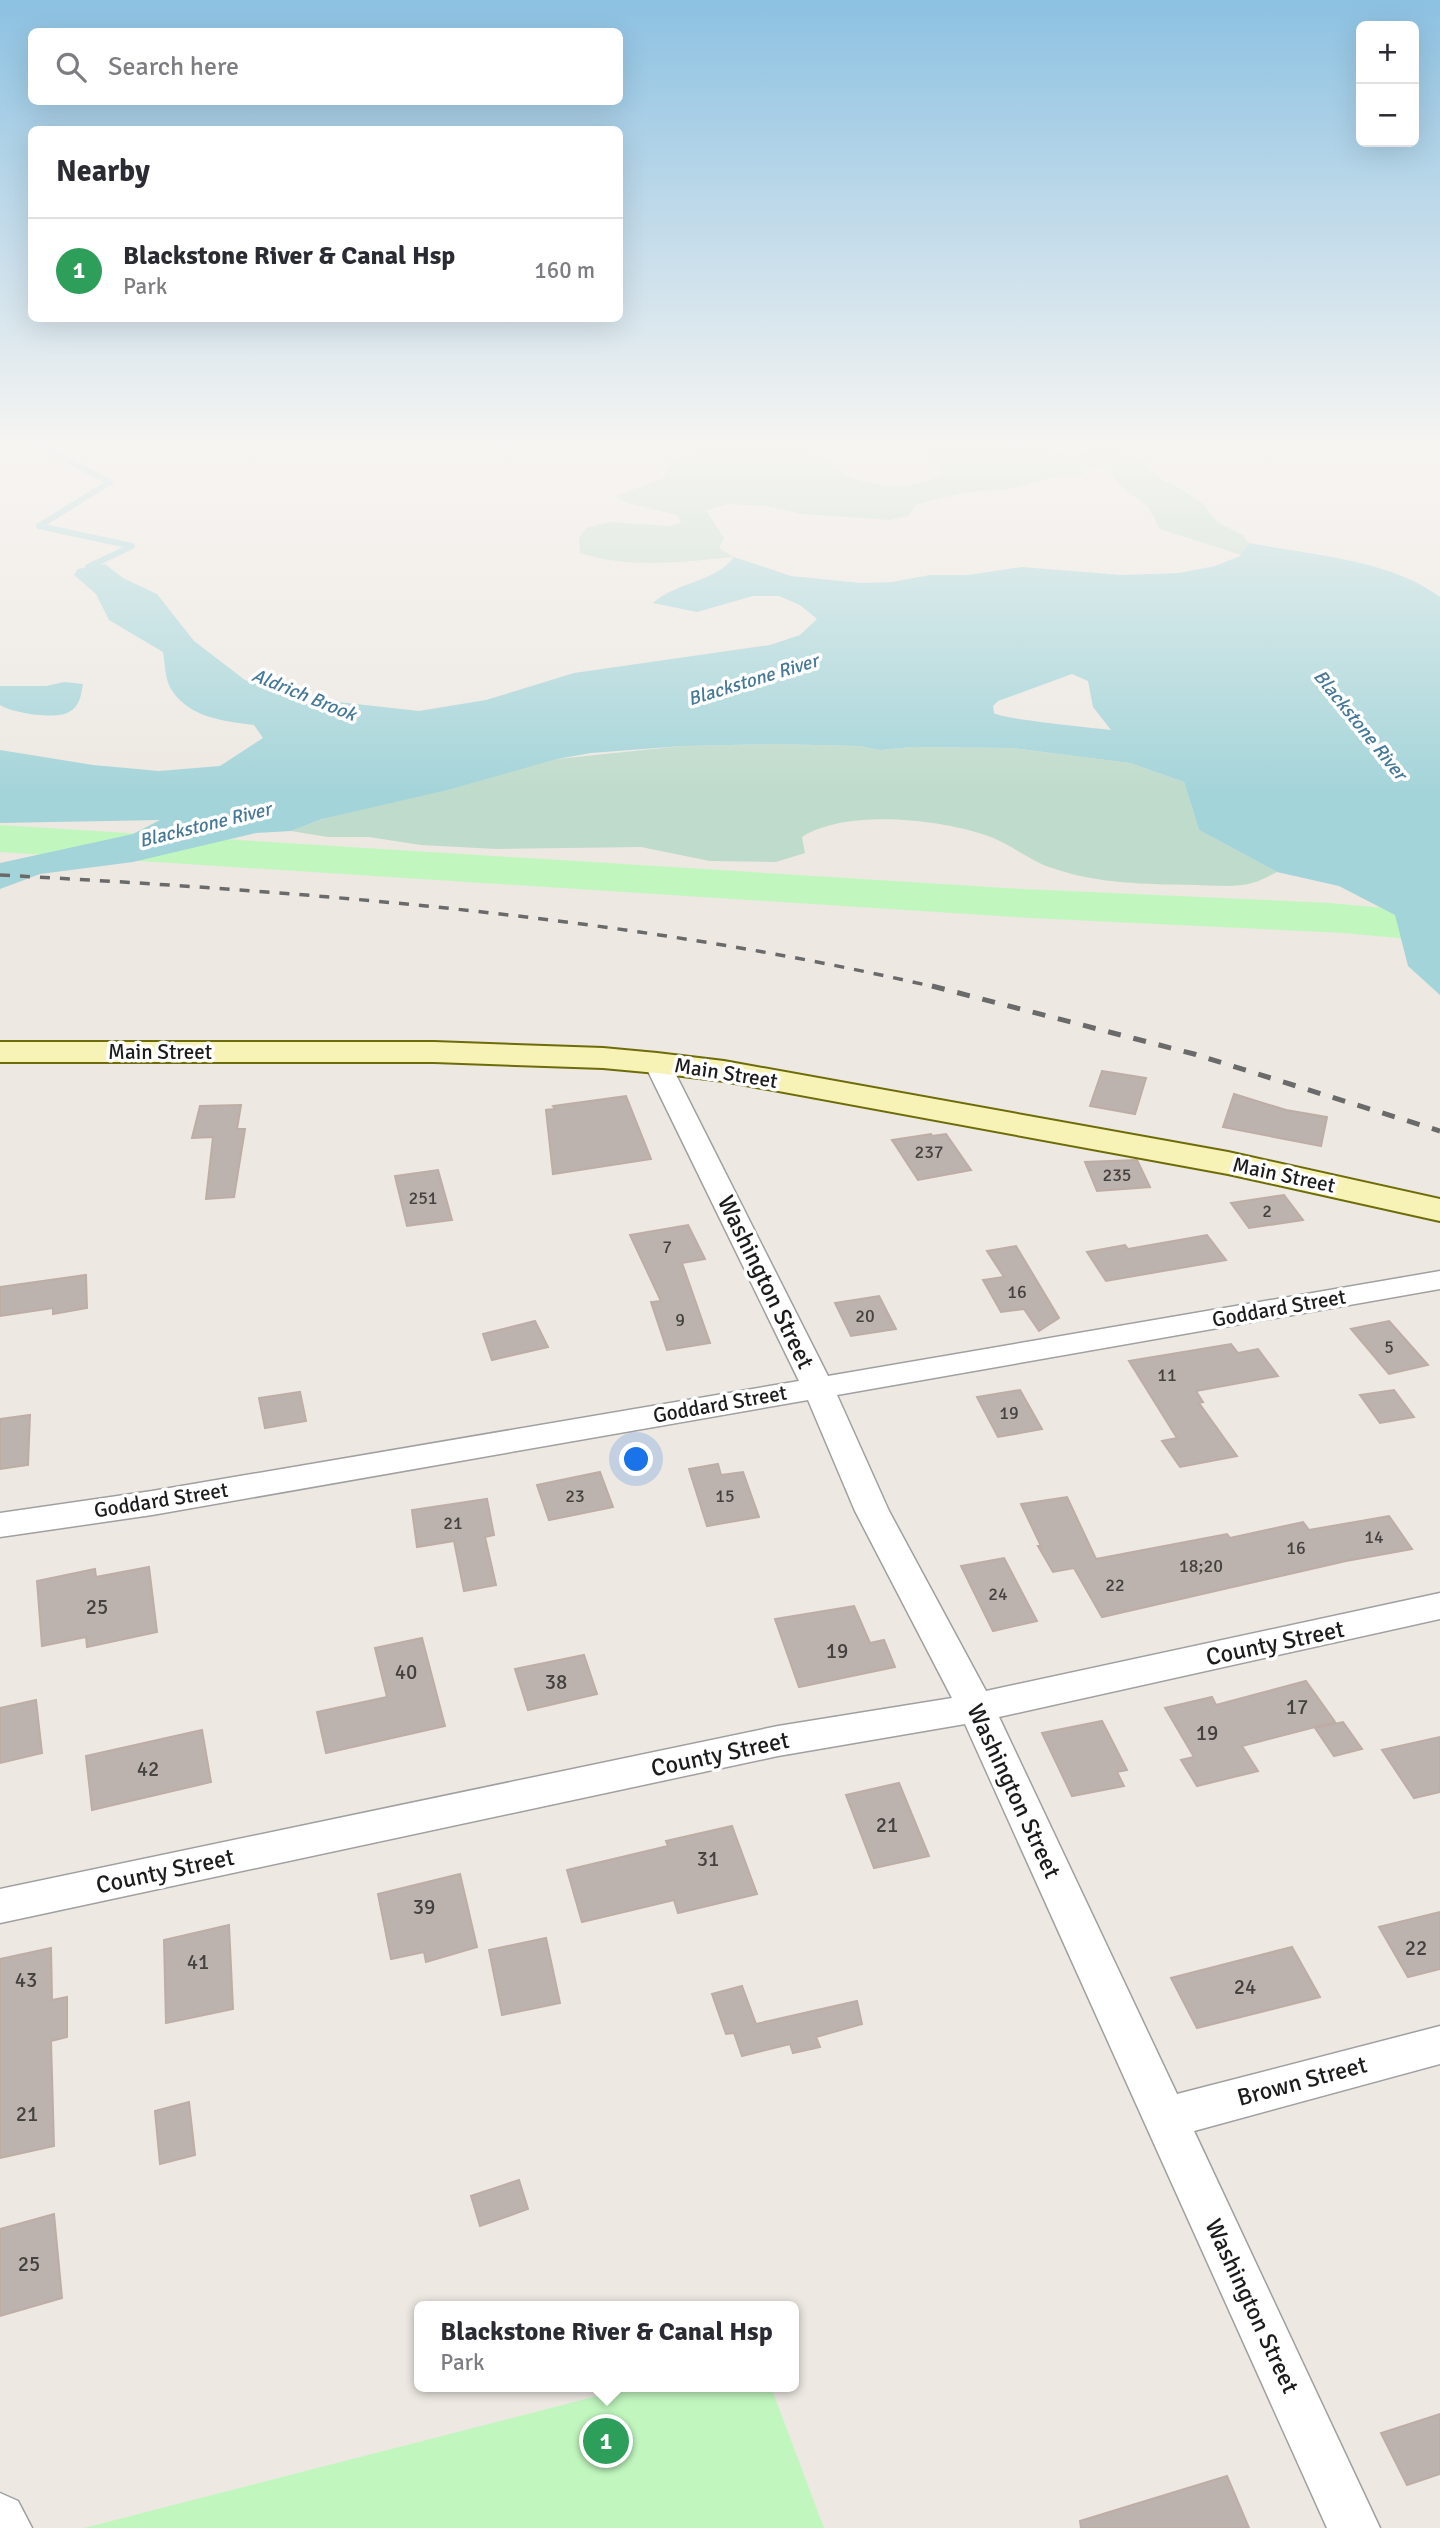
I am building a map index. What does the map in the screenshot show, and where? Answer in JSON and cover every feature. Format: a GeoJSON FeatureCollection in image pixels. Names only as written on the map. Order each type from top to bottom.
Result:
{"type":"FeatureCollection","features":[{"type":"Feature","properties":{"kind":"main road","name":"Main Street"},"geometry":{"type":"LineString","coordinates":[[0,1052],[434,1052],[603,1058],[657,1063],[724,1071],[1214,1161],[1440,1210]]}},
{"type":"Feature","properties":{"kind":"street","name":"Washington Street"},"geometry":{"type":"LineString","coordinates":[[657,1063],[818,1387],[872,1511],[976,1708],[1354,2528]]}},
{"type":"Feature","properties":{"kind":"street","name":"Goddard Street"},"geometry":{"type":"LineString","coordinates":[[0,1525],[152,1503],[1440,1280]]}},
{"type":"Feature","properties":{"kind":"street","name":"County Street"},"geometry":{"type":"LineString","coordinates":[[0,1906],[778,1741],[976,1708],[1440,1606]]}},
{"type":"Feature","properties":{"kind":"street","name":"Brown Street"},"geometry":{"type":"LineString","coordinates":[[1165,2118],[1440,2045]]}},
{"type":"Feature","properties":{"kind":"street"},"geometry":{"type":"LineString","coordinates":[[0,2519],[6,2528]]}},
{"type":"Feature","properties":{"kind":"green space"},"geometry":{"type":"Polygon","coordinates":[[[611,560],[700,560],[637,563],[611,560]]]}},
{"type":"Feature","properties":{"kind":"green space"},"geometry":{"type":"Polygon","coordinates":[[[682,746],[859,746],[880,750],[912,747],[1012,748],[1130,763],[1184,782],[1199,830],[1277,872],[1255,882],[1231,886],[1104,880],[1052,868],[985,835],[918,821],[867,820],[821,828],[802,837],[805,853],[776,862],[710,861],[641,847],[497,849],[421,845],[369,837],[328,837],[291,831],[322,819],[557,759],[682,746]]]}},
{"type":"Feature","properties":{"kind":"green space"},"geometry":{"type":"Polygon","coordinates":[[[0,825],[1023,889],[1330,903],[1440,913],[1440,942],[1344,933],[1030,918],[0,852],[0,825]]]}},
{"type":"Feature","properties":{"kind":"green space"},"geometry":{"type":"Polygon","coordinates":[[[613,2392],[773,2392],[824,2528],[84,2528],[613,2392]]]}},
{"type":"Feature","properties":{"kind":"water","name":"Blackstone River"},"geometry":{"type":"Polygon","coordinates":[[[731,560],[743,560],[791,576],[861,583],[892,582],[930,575],[968,575],[1022,567],[1122,575],[1179,573],[1215,566],[1230,560],[1348,560],[1397,574],[1440,597],[1440,995],[1408,966],[1395,915],[1339,886],[1277,872],[1199,830],[1184,782],[1130,763],[1012,748],[912,747],[880,750],[859,746],[771,744],[682,746],[591,753],[557,759],[447,790],[322,819],[291,831],[256,833],[133,862],[40,874],[0,889],[0,863],[133,834],[160,820],[0,823],[0,750],[93,765],[159,771],[220,766],[263,738],[254,725],[208,716],[197,712],[179,699],[168,681],[163,652],[109,620],[96,594],[74,575],[78,569],[105,564],[123,578],[157,594],[194,641],[245,680],[302,698],[419,711],[486,700],[574,673],[770,645],[800,635],[817,619],[800,605],[779,596],[753,596],[697,612],[653,603],[673,590],[717,572],[731,560]],[[1072,674],[998,701],[993,706],[994,713],[1000,715],[1111,730],[1093,707],[1088,681],[1072,674]]]}},
{"type":"Feature","properties":{"kind":"water"},"geometry":{"type":"Polygon","coordinates":[[[64,682],[83,684],[78,703],[69,712],[55,715],[34,714],[14,711],[0,705],[0,686],[46,686],[64,682]]]}},
{"type":"Feature","properties":{"kind":"building"},"geometry":{"type":"Polygon","coordinates":[[[1102,1071],[1146,1078],[1135,1114],[1090,1106],[1102,1071]]]}},
{"type":"Feature","properties":{"kind":"building"},"geometry":{"type":"Polygon","coordinates":[[[1234,1094],[1286,1110],[1327,1117],[1321,1146],[1223,1127],[1234,1094]]]}},
{"type":"Feature","properties":{"kind":"building"},"geometry":{"type":"Polygon","coordinates":[[[626,1096],[651,1159],[553,1174],[546,1110],[555,1109],[553,1106],[626,1096]]]}},
{"type":"Feature","properties":{"kind":"building"},"geometry":{"type":"Polygon","coordinates":[[[241,1105],[237,1129],[245,1129],[234,1197],[206,1199],[213,1137],[192,1138],[200,1106],[241,1105]]]}},
{"type":"Feature","properties":{"kind":"building"},"geometry":{"type":"Polygon","coordinates":[[[946,1134],[971,1170],[918,1180],[892,1140],[946,1134]]]}},
{"type":"Feature","properties":{"kind":"building"},"geometry":{"type":"Polygon","coordinates":[[[1137,1160],[1150,1187],[1097,1191],[1085,1162],[1137,1160]]]}},
{"type":"Feature","properties":{"kind":"building"},"geometry":{"type":"Polygon","coordinates":[[[438,1170],[452,1220],[407,1226],[395,1176],[438,1170]]]}},
{"type":"Feature","properties":{"kind":"building"},"geometry":{"type":"Polygon","coordinates":[[[1284,1195],[1303,1220],[1249,1228],[1231,1203],[1284,1195]]]}},
{"type":"Feature","properties":{"kind":"building"},"geometry":{"type":"Polygon","coordinates":[[[688,1225],[705,1259],[682,1263],[710,1343],[667,1350],[651,1302],[661,1301],[630,1235],[688,1225]]]}},
{"type":"Feature","properties":{"kind":"building"},"geometry":{"type":"Polygon","coordinates":[[[1207,1235],[1226,1260],[1106,1281],[1087,1252],[1125,1245],[1128,1249],[1207,1235]]]}},
{"type":"Feature","properties":{"kind":"building"},"geometry":{"type":"Polygon","coordinates":[[[1016,1246],[1059,1318],[1039,1331],[1024,1309],[1001,1312],[983,1280],[1004,1277],[987,1251],[1016,1246]]]}},
{"type":"Feature","properties":{"kind":"building"},"geometry":{"type":"Polygon","coordinates":[[[86,1275],[87,1308],[53,1314],[53,1308],[0,1316],[0,1287],[86,1275]]]}},
{"type":"Feature","properties":{"kind":"building"},"geometry":{"type":"Polygon","coordinates":[[[879,1296],[896,1329],[851,1336],[835,1303],[879,1296]]]}},
{"type":"Feature","properties":{"kind":"building"},"geometry":{"type":"Polygon","coordinates":[[[535,1321],[548,1347],[492,1360],[483,1334],[535,1321]]]}},
{"type":"Feature","properties":{"kind":"building"},"geometry":{"type":"Polygon","coordinates":[[[1389,1321],[1428,1365],[1389,1374],[1351,1329],[1389,1321]]]}},
{"type":"Feature","properties":{"kind":"building"},"geometry":{"type":"Polygon","coordinates":[[[1231,1344],[1238,1353],[1258,1349],[1278,1376],[1196,1391],[1203,1402],[1199,1403],[1237,1456],[1180,1467],[1162,1441],[1177,1438],[1129,1361],[1231,1344]]]}},
{"type":"Feature","properties":{"kind":"building"},"geometry":{"type":"Polygon","coordinates":[[[1020,1390],[1042,1429],[998,1437],[977,1397],[1020,1390]]]}},
{"type":"Feature","properties":{"kind":"building"},"geometry":{"type":"Polygon","coordinates":[[[1394,1390],[1414,1417],[1380,1423],[1360,1395],[1394,1390]]]}},
{"type":"Feature","properties":{"kind":"building"},"geometry":{"type":"Polygon","coordinates":[[[300,1392],[306,1421],[265,1428],[259,1398],[300,1392]]]}},
{"type":"Feature","properties":{"kind":"building"},"geometry":{"type":"Polygon","coordinates":[[[30,1415],[28,1465],[0,1469],[0,1419],[30,1415]]]}},
{"type":"Feature","properties":{"kind":"building"},"geometry":{"type":"Polygon","coordinates":[[[718,1464],[721,1475],[743,1472],[759,1517],[707,1526],[689,1469],[718,1464]]]}},
{"type":"Feature","properties":{"kind":"building"},"geometry":{"type":"Polygon","coordinates":[[[600,1472],[613,1507],[549,1520],[537,1485],[600,1472]]]}},
{"type":"Feature","properties":{"kind":"building"},"geometry":{"type":"Polygon","coordinates":[[[1067,1497],[1096,1559],[1227,1534],[1230,1538],[1303,1522],[1309,1530],[1389,1516],[1412,1549],[1346,1561],[1102,1617],[1074,1568],[1053,1572],[1038,1546],[1041,1546],[1021,1504],[1067,1497]]]}},
{"type":"Feature","properties":{"kind":"building"},"geometry":{"type":"Polygon","coordinates":[[[487,1499],[494,1535],[485,1537],[496,1585],[464,1591],[454,1541],[417,1547],[412,1510],[487,1499]]]}},
{"type":"Feature","properties":{"kind":"building"},"geometry":{"type":"Polygon","coordinates":[[[1004,1558],[1037,1621],[993,1631],[961,1566],[1004,1558]]]}},
{"type":"Feature","properties":{"kind":"building"},"geometry":{"type":"Polygon","coordinates":[[[149,1567],[157,1632],[87,1647],[86,1637],[42,1646],[37,1581],[95,1569],[96,1577],[149,1567]]]}},
{"type":"Feature","properties":{"kind":"building"},"geometry":{"type":"Polygon","coordinates":[[[854,1606],[870,1643],[884,1640],[895,1667],[799,1687],[775,1619],[854,1606]]]}},
{"type":"Feature","properties":{"kind":"building"},"geometry":{"type":"Polygon","coordinates":[[[422,1638],[445,1726],[326,1753],[317,1712],[387,1697],[375,1648],[422,1638]]]}},
{"type":"Feature","properties":{"kind":"building"},"geometry":{"type":"Polygon","coordinates":[[[584,1655],[597,1694],[528,1710],[515,1669],[584,1655]]]}},
{"type":"Feature","properties":{"kind":"building"},"geometry":{"type":"Polygon","coordinates":[[[1306,1681],[1335,1722],[1242,1746],[1258,1771],[1197,1786],[1181,1760],[1194,1757],[1165,1708],[1212,1697],[1216,1705],[1306,1681]]]}},
{"type":"Feature","properties":{"kind":"building"},"geometry":{"type":"Polygon","coordinates":[[[36,1700],[42,1753],[0,1763],[0,1708],[36,1700]]]}},
{"type":"Feature","properties":{"kind":"building"},"geometry":{"type":"Polygon","coordinates":[[[1102,1721],[1127,1770],[1117,1772],[1124,1786],[1072,1796],[1042,1733],[1102,1721]]]}},
{"type":"Feature","properties":{"kind":"building"},"geometry":{"type":"Polygon","coordinates":[[[1343,1722],[1362,1749],[1334,1756],[1315,1728],[1343,1722]]]}},
{"type":"Feature","properties":{"kind":"building"},"geometry":{"type":"Polygon","coordinates":[[[202,1730],[211,1782],[92,1810],[86,1756],[202,1730]]]}},
{"type":"Feature","properties":{"kind":"building"},"geometry":{"type":"Polygon","coordinates":[[[1440,1737],[1440,1792],[1414,1798],[1382,1750],[1440,1737]]]}},
{"type":"Feature","properties":{"kind":"building"},"geometry":{"type":"Polygon","coordinates":[[[899,1783],[929,1856],[874,1868],[846,1795],[899,1783]]]}},
{"type":"Feature","properties":{"kind":"building"},"geometry":{"type":"Polygon","coordinates":[[[732,1826],[757,1894],[678,1913],[674,1900],[582,1922],[567,1870],[668,1846],[666,1841],[732,1826]]]}},
{"type":"Feature","properties":{"kind":"building"},"geometry":{"type":"Polygon","coordinates":[[[460,1874],[477,1947],[426,1962],[424,1952],[391,1959],[378,1894],[460,1874]]]}},
{"type":"Feature","properties":{"kind":"building"},"geometry":{"type":"Polygon","coordinates":[[[1440,1912],[1440,1969],[1408,1977],[1379,1927],[1440,1912]]]}},
{"type":"Feature","properties":{"kind":"building"},"geometry":{"type":"Polygon","coordinates":[[[229,1925],[233,2009],[166,2023],[164,1940],[229,1925]]]}},
{"type":"Feature","properties":{"kind":"building"},"geometry":{"type":"Polygon","coordinates":[[[546,1938],[560,2003],[502,2015],[489,1950],[546,1938]]]}},
{"type":"Feature","properties":{"kind":"building"},"geometry":{"type":"Polygon","coordinates":[[[1292,1947],[1320,1997],[1197,2028],[1171,1978],[1292,1947]]]}},
{"type":"Feature","properties":{"kind":"building"},"geometry":{"type":"Polygon","coordinates":[[[51,1948],[52,2000],[67,1997],[67,2037],[51,2041],[54,2146],[0,2158],[0,1959],[51,1948]]]}},
{"type":"Feature","properties":{"kind":"building"},"geometry":{"type":"Polygon","coordinates":[[[742,1986],[756,2024],[857,2001],[862,2024],[816,2037],[820,2047],[793,2053],[790,2044],[742,2056],[734,2033],[726,2034],[712,1994],[742,1986]]]}},
{"type":"Feature","properties":{"kind":"building"},"geometry":{"type":"Polygon","coordinates":[[[189,2102],[195,2155],[160,2164],[155,2111],[189,2102]]]}},
{"type":"Feature","properties":{"kind":"building"},"geometry":{"type":"Polygon","coordinates":[[[519,2180],[528,2209],[480,2226],[471,2196],[519,2180]]]}},
{"type":"Feature","properties":{"kind":"building"},"geometry":{"type":"Polygon","coordinates":[[[54,2214],[62,2298],[0,2316],[0,2229],[54,2214]]]}},
{"type":"Feature","properties":{"kind":"building"},"geometry":{"type":"Polygon","coordinates":[[[1440,2414],[1440,2474],[1407,2485],[1381,2433],[1440,2414]]]}},
{"type":"Feature","properties":{"kind":"building"},"geometry":{"type":"Polygon","coordinates":[[[1227,2476],[1249,2528],[1081,2528],[1080,2521],[1227,2476]]]}},
{"type":"Feature","properties":{"kind":"waterway","name":"Aldrich Brook"},"geometry":{"type":"LineString","coordinates":[[97,575],[88,567],[103,560]]}},
{"type":"Feature","properties":{"kind":"railway"},"geometry":{"type":"LineString","coordinates":[[0,875],[355,899],[590,925],[707,942],[939,988]]}},
{"type":"Feature","properties":{"kind":"railway"},"geometry":{"type":"LineString","coordinates":[[932,986],[1194,1054],[1440,1131]]}},
{"type":"Feature","properties":{"kind":"place","name":"Blackstone River & Canal Hsp"},"geometry":{"type":"Point","coordinates":[606,2441]}}]}
